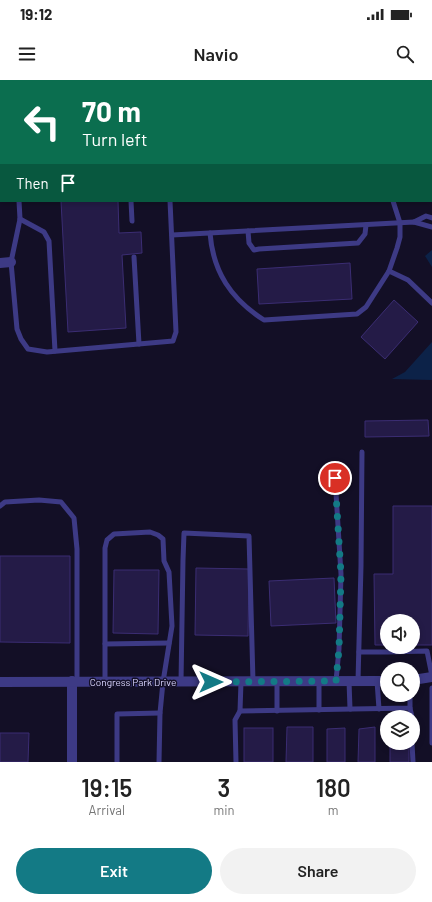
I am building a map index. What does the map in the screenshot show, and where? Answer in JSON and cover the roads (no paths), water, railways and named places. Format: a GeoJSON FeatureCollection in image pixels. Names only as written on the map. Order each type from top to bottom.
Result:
{"type":"FeatureCollection","features":[{"type":"Feature","properties":{"kind":"street"},"geometry":{"type":"LineString","coordinates":[[0,263],[11,262]]}},
{"type":"Feature","properties":{"kind":"street"},"geometry":{"type":"LineString","coordinates":[[420,679],[432,676]]}},
{"type":"Feature","properties":{"kind":"street"},"geometry":{"type":"LineString","coordinates":[[72,762],[75,681]]}},
{"type":"Feature","properties":{"kind":"street","name":"Congress Park Drive"},"geometry":{"type":"LineString","coordinates":[[0,682],[380,681]]}},
{"type":"Feature","properties":{"kind":"lane"},"geometry":{"type":"LineString","coordinates":[[19,202],[20,219],[11,262],[18,329],[20,339],[28,349],[47,352],[173,341],[176,332],[170,202]]}},
{"type":"Feature","properties":{"kind":"lane"},"geometry":{"type":"LineString","coordinates":[[131,202],[132,221]]}},
{"type":"Feature","properties":{"kind":"lane"},"geometry":{"type":"LineString","coordinates":[[210,233],[211,248],[220,274],[233,294],[251,312],[264,320],[357,314],[366,307],[389,271],[400,237],[400,223],[393,202]]}},
{"type":"Feature","properties":{"kind":"lane"},"geometry":{"type":"LineString","coordinates":[[414,222],[426,216],[432,218]]}},
{"type":"Feature","properties":{"kind":"lane"},"geometry":{"type":"LineString","coordinates":[[20,219],[44,232],[49,241],[55,351]]}},
{"type":"Feature","properties":{"kind":"lane"},"geometry":{"type":"LineString","coordinates":[[172,235],[414,222],[432,227]]}},
{"type":"Feature","properties":{"kind":"lane"},"geometry":{"type":"LineString","coordinates":[[248,231],[249,243],[254,250],[358,243],[365,234],[366,225]]}},
{"type":"Feature","properties":{"kind":"lane"},"geometry":{"type":"LineString","coordinates":[[134,257],[139,344]]}},
{"type":"Feature","properties":{"kind":"lane"},"geometry":{"type":"LineString","coordinates":[[389,271],[408,280],[432,303]]}},
{"type":"Feature","properties":{"kind":"lane"},"geometry":{"type":"LineString","coordinates":[[350,709],[353,681],[359,652],[362,452]]}},
{"type":"Feature","properties":{"kind":"lane"},"geometry":{"type":"LineString","coordinates":[[335,478],[341,574],[339,649],[336,681]]}},
{"type":"Feature","properties":{"kind":"lane"},"geometry":{"type":"LineString","coordinates":[[0,506],[5,502],[40,500],[61,502],[74,518],[77,549],[75,681]]}},
{"type":"Feature","properties":{"kind":"lane"},"geometry":{"type":"LineString","coordinates":[[105,682],[105,548],[107,540],[114,534],[150,532],[163,539],[164,562],[169,572],[172,626],[160,712],[159,762]]}},
{"type":"Feature","properties":{"kind":"lane"},"geometry":{"type":"LineString","coordinates":[[181,682],[184,533],[249,536],[253,682]]}},
{"type":"Feature","properties":{"kind":"lane"},"geometry":{"type":"LineString","coordinates":[[105,644],[169,643]]}},
{"type":"Feature","properties":{"kind":"lane"},"geometry":{"type":"LineString","coordinates":[[359,652],[427,651],[432,676]]}},
{"type":"Feature","properties":{"kind":"lane"},"geometry":{"type":"LineString","coordinates":[[319,681],[319,710]]}},
{"type":"Feature","properties":{"kind":"lane"},"geometry":{"type":"LineString","coordinates":[[236,762],[235,720],[240,711],[240,682]]}},
{"type":"Feature","properties":{"kind":"lane"},"geometry":{"type":"LineString","coordinates":[[277,682],[277,711]]}},
{"type":"Feature","properties":{"kind":"lane"},"geometry":{"type":"LineString","coordinates":[[432,688],[432,743]]}},
{"type":"Feature","properties":{"kind":"lane"},"geometry":{"type":"LineString","coordinates":[[379,709],[380,700]]}},
{"type":"Feature","properties":{"kind":"lane"},"geometry":{"type":"LineString","coordinates":[[240,711],[410,708],[410,702]]}},
{"type":"Feature","properties":{"kind":"lane"},"geometry":{"type":"LineString","coordinates":[[117,762],[117,714],[160,712]]}},
{"type":"Feature","properties":{"kind":"lane"},"geometry":{"type":"LineString","coordinates":[[412,750],[413,762]]}},
{"type":"Feature","properties":{"kind":"water"},"geometry":{"type":"Polygon","coordinates":[[[432,250],[432,267],[425,256],[432,250]]]}},
{"type":"Feature","properties":{"kind":"water"},"geometry":{"type":"Polygon","coordinates":[[[432,342],[432,380],[392,379],[405,372],[432,342]]]}}]}
